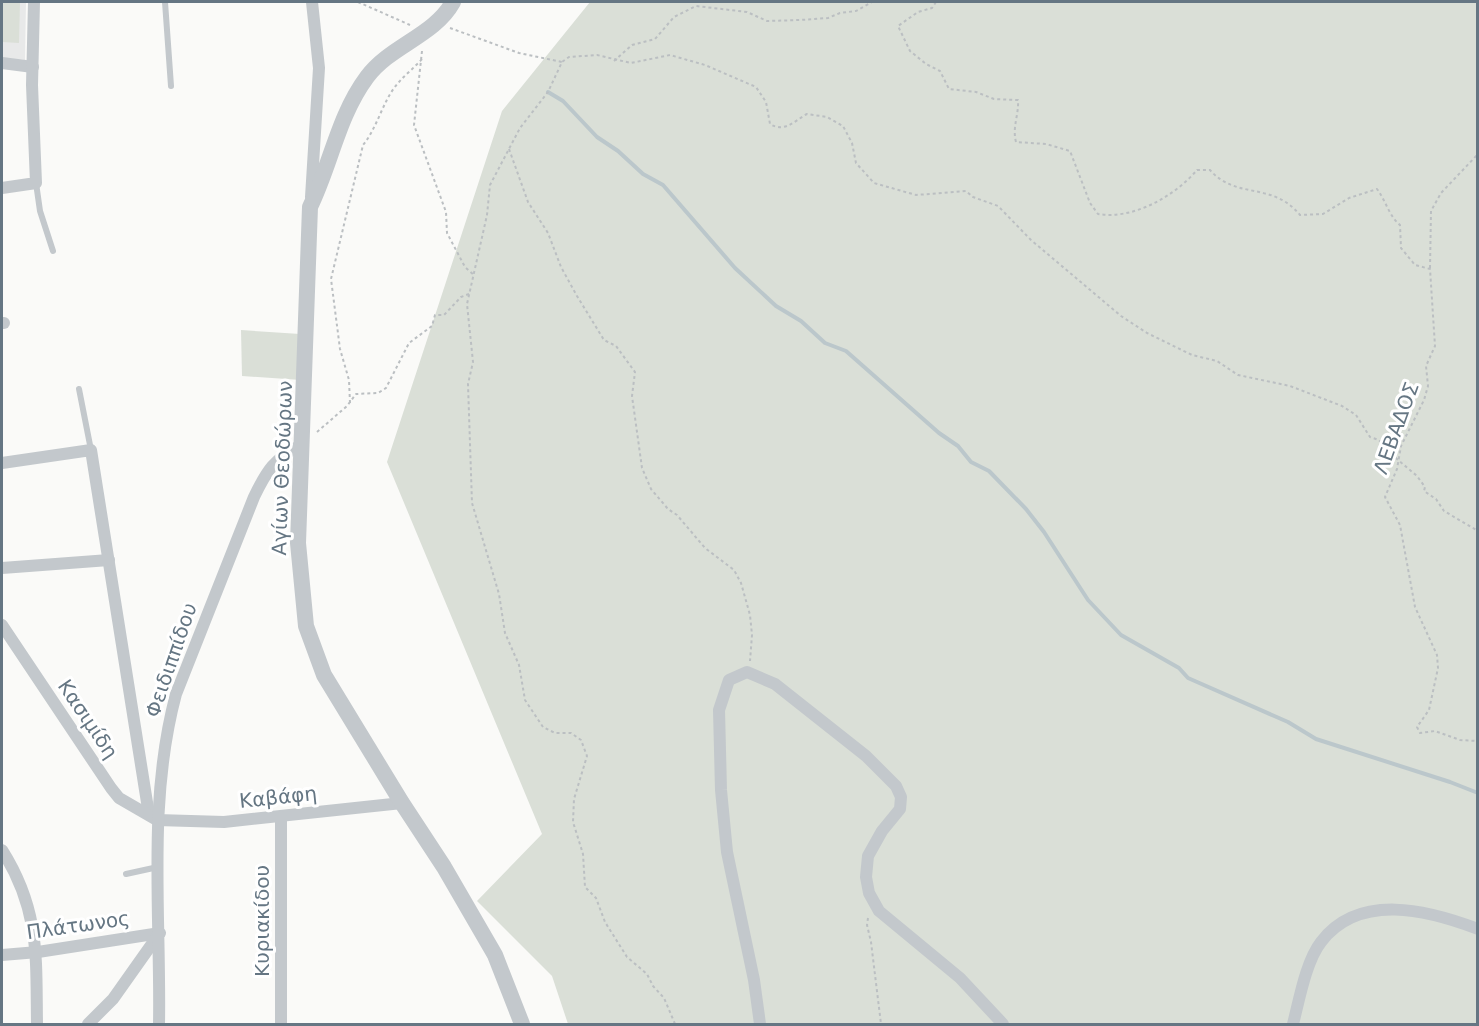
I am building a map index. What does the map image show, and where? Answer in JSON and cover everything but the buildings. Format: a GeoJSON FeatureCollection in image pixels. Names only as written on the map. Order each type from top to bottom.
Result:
{"type":"FeatureCollection","features":[{"type":"Feature","properties":{"kind":"street"},"geometry":{"type":"LineString","coordinates":[[2,188],[36,183],[34,2]]}},
{"type":"Feature","properties":{"kind":"street","name":"Αγίων Θεοδώρων"},"geometry":{"type":"LineString","coordinates":[[312,2],[319,68],[310,207],[298,543],[306,626],[324,675],[444,867],[495,954],[522,1024]]}},
{"type":"Feature","properties":{"kind":"street"},"geometry":{"type":"LineString","coordinates":[[310,207],[321,184],[342,119],[368,76],[394,50],[437,22],[453,2]]}},
{"type":"Feature","properties":{"kind":"street"},"geometry":{"type":"LineString","coordinates":[[2,63],[33,67]]}},
{"type":"Feature","properties":{"kind":"street","name":"Φειδιππίδου"},"geometry":{"type":"LineString","coordinates":[[159,1024],[160,933],[158,867],[153,818],[162,758],[176,694],[234,545],[267,470],[282,455],[301,442]]}},
{"type":"Feature","properties":{"kind":"street"},"geometry":{"type":"LineString","coordinates":[[2,463],[91,450],[153,818]]}},
{"type":"Feature","properties":{"kind":"street"},"geometry":{"type":"LineString","coordinates":[[2,568],[109,560]]}},
{"type":"Feature","properties":{"kind":"street","name":"Κασιμίδη"},"geometry":{"type":"LineString","coordinates":[[2,625],[111,788],[119,798],[153,818]]}},
{"type":"Feature","properties":{"kind":"street"},"geometry":{"type":"LineString","coordinates":[[760,1024],[754,981],[727,852],[718,741],[719,710],[729,680],[747,672],[775,684],[866,756],[896,786],[901,797],[900,809],[882,831],[868,856],[866,876],[872,899],[879,911],[960,978],[1003,1024]]}},
{"type":"Feature","properties":{"kind":"street","name":"Καβάφη"},"geometry":{"type":"LineString","coordinates":[[153,818],[224,822],[402,803]]}},
{"type":"Feature","properties":{"kind":"street","name":"Κυριακίδου"},"geometry":{"type":"LineString","coordinates":[[281,817],[282,1024]]}},
{"type":"Feature","properties":{"kind":"street"},"geometry":{"type":"LineString","coordinates":[[2,850],[27,902],[38,952],[37,1024]]}},
{"type":"Feature","properties":{"kind":"street"},"geometry":{"type":"LineString","coordinates":[[1293,1024],[1305,978],[1320,943],[1341,921],[1371,912],[1405,908],[1442,915],[1478,929]]}},
{"type":"Feature","properties":{"kind":"street"},"geometry":{"type":"LineString","coordinates":[[88,1024],[113,999],[160,933]]}},
{"type":"Feature","properties":{"kind":"street","name":"Πλάτωνος"},"geometry":{"type":"LineString","coordinates":[[2,955],[38,952],[160,933]]}},
{"type":"Feature","properties":{"kind":"lane"},"geometry":{"type":"LineString","coordinates":[[165,2],[171,86]]}},
{"type":"Feature","properties":{"kind":"lane"},"geometry":{"type":"LineString","coordinates":[[36,183],[40,211],[53,251]]}},
{"type":"Feature","properties":{"kind":"lane"},"geometry":{"type":"LineString","coordinates":[[79,389],[91,450]]}},
{"type":"Feature","properties":{"kind":"lane"},"geometry":{"type":"LineString","coordinates":[[126,874],[158,867]]}},
{"type":"Feature","properties":{"kind":"path"},"geometry":{"type":"LineString","coordinates":[[358,2],[411,25],[419,35],[423,58],[418,69],[414,125],[446,212],[447,233],[465,267],[474,275]]}},
{"type":"Feature","properties":{"kind":"path"},"geometry":{"type":"LineString","coordinates":[[614,61],[632,45],[655,39],[674,16],[696,6],[747,12],[767,21],[828,18],[840,13],[856,11],[872,2]]}},
{"type":"Feature","properties":{"kind":"path"},"geometry":{"type":"LineString","coordinates":[[936,2],[932,8],[918,12],[898,26],[910,51],[926,64],[940,71],[949,89],[976,92],[994,99],[1018,100],[1018,112],[1014,125],[1016,142],[1046,144],[1070,151],[1090,203],[1098,214],[1113,216],[1149,205],[1188,180],[1197,170],[1210,170],[1218,180],[1240,188],[1278,195],[1291,203],[1300,214],[1310,216],[1323,214],[1349,198],[1377,189],[1385,200],[1393,219],[1400,225],[1401,248],[1415,266],[1430,268]]}},
{"type":"Feature","properties":{"kind":"path"},"geometry":{"type":"LineString","coordinates":[[437,22],[519,53],[561,62]]}},
{"type":"Feature","properties":{"kind":"path"},"geometry":{"type":"LineString","coordinates":[[675,1024],[664,998],[653,986],[647,974],[627,957],[605,922],[596,898],[585,887],[584,862],[573,822],[574,799],[587,756],[583,744],[572,733],[555,733],[538,722],[525,700],[519,665],[505,633],[498,594],[472,503],[468,384],[473,362],[467,304],[487,215],[490,185],[525,120],[548,92],[561,62],[569,57],[597,55],[614,61],[631,63],[670,55],[705,65],[756,87],[766,102],[770,124],[775,128],[785,128],[807,114],[827,117],[843,126],[852,143],[856,163],[874,183],[916,195],[966,191],[973,197],[998,206],[1031,240],[1134,326],[1192,355],[1216,361],[1238,375],[1290,386],[1342,406],[1356,415],[1370,437],[1380,440],[1417,476],[1425,487],[1424,491],[1436,498],[1444,511],[1478,531]]}},
{"type":"Feature","properties":{"kind":"path"},"geometry":{"type":"LineString","coordinates":[[350,403],[350,380],[340,350],[334,315],[332,279],[336,251],[363,145],[371,135],[379,114],[398,82],[423,58]]}},
{"type":"Feature","properties":{"kind":"path"},"geometry":{"type":"LineString","coordinates":[[508,149],[528,202],[551,239],[561,267],[577,296],[604,340],[616,346],[635,372],[632,396],[637,444],[651,489],[705,548],[734,570],[741,583],[752,635],[747,672]]}},
{"type":"Feature","properties":{"kind":"path","name":"ΛΕΒΑΔΟΣ"},"geometry":{"type":"LineString","coordinates":[[1478,154],[1440,194],[1431,211],[1430,268],[1436,346],[1426,366],[1428,386],[1424,400],[1401,446],[1385,497],[1400,525],[1415,607],[1437,655],[1438,668],[1429,710],[1417,727],[1420,733],[1436,731],[1460,740],[1478,741]]}},
{"type":"Feature","properties":{"kind":"path"},"geometry":{"type":"LineString","coordinates":[[301,442],[321,429],[350,403],[356,394],[378,393],[386,388],[409,343],[432,326],[435,315],[444,315],[461,297],[470,294]]}},
{"type":"Feature","properties":{"kind":"path"},"geometry":{"type":"LineString","coordinates":[[872,899],[867,925],[874,962],[880,1024]]}},
{"type":"Feature","properties":{"kind":"shaded area"},"geometry":{"type":"Polygon","coordinates":[[[2,2],[26,2],[25,60],[2,58],[2,2]]]}},
{"type":"Feature","properties":{"kind":"shaded area"},"geometry":{"type":"Polygon","coordinates":[[[2,2],[20,2],[19,43],[2,42],[2,2]]]}},
{"type":"Feature","properties":{"kind":"shaded area"},"geometry":{"type":"Polygon","coordinates":[[[590,2],[1477,2],[1477,1024],[568,1024],[552,976],[477,901],[542,834],[387,462],[502,111],[590,2]]]}},
{"type":"Feature","properties":{"kind":"shaded area"},"geometry":{"type":"Polygon","coordinates":[[[241,330],[300,334],[301,380],[242,376],[241,330]]]}},
{"type":"Feature","properties":{"kind":"waterway"},"geometry":{"type":"LineString","coordinates":[[548,92],[563,101],[597,137],[618,151],[643,174],[663,185],[735,268],[776,306],[801,321],[825,343],[846,351],[939,433],[958,446],[971,462],[989,471],[1026,509],[1044,532],[1088,600],[1121,635],[1179,668],[1188,678],[1288,722],[1316,739],[1478,793]]}}]}
